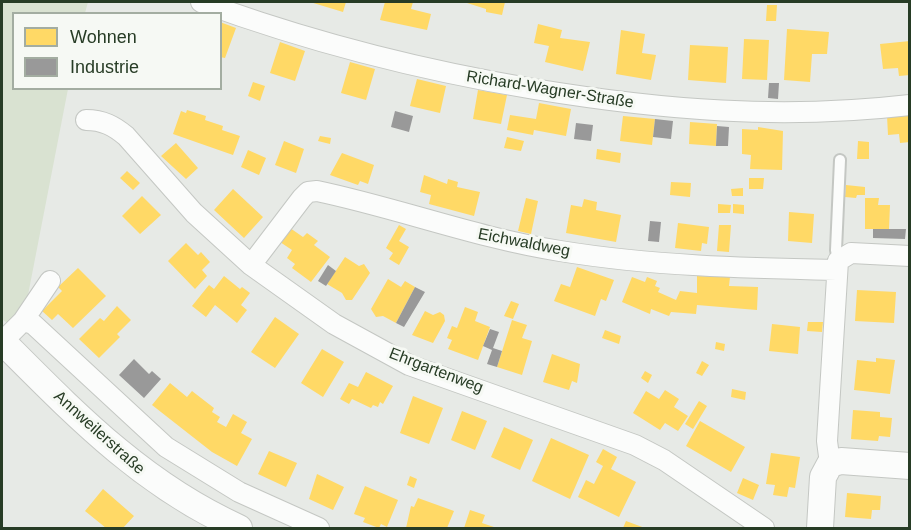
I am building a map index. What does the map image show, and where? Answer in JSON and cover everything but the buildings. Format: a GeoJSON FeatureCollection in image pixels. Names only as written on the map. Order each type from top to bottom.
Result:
{"type":"FeatureCollection","features":[{"type":"Feature","properties":{"kind":"street","name":"Richard-Wagner-Straße"},"geometry":{"type":"LineString","coordinates":[[201,2],[274,28],[382,59],[573,95],[748,113],[843,112],[909,105]]}},
{"type":"Feature","properties":{"kind":"street","name":"Ehrgartenweg"},"geometry":{"type":"LineString","coordinates":[[86,120],[97,120],[114,126],[126,136],[194,213],[251,265],[371,345],[409,365],[635,445],[664,460],[764,528]]}},
{"type":"Feature","properties":{"kind":"street","name":"Eichwaldweg"},"geometry":{"type":"LineString","coordinates":[[251,265],[302,198],[309,192],[317,190],[474,233],[559,251],[670,265],[838,265],[851,253],[909,256]]}},
{"type":"Feature","properties":{"kind":"street"},"geometry":{"type":"LineString","coordinates":[[820,528],[823,477],[830,464],[826,441],[838,265]]}},
{"type":"Feature","properties":{"kind":"street"},"geometry":{"type":"LineString","coordinates":[[2,341],[23,321],[50,281]]}},
{"type":"Feature","properties":{"kind":"street"},"geometry":{"type":"LineString","coordinates":[[23,321],[44,332],[134,420],[166,447],[239,492],[319,528]]}},
{"type":"Feature","properties":{"kind":"street","name":"Annweilerstraße"},"geometry":{"type":"LineString","coordinates":[[2,341],[117,452],[147,477],[183,500],[239,528]]}},
{"type":"Feature","properties":{"kind":"street"},"geometry":{"type":"LineString","coordinates":[[830,464],[841,461],[909,466]]}},
{"type":"Feature","properties":{"kind":"lane"},"geometry":{"type":"LineString","coordinates":[[838,265],[836,250],[840,160]]}},
{"type":"Feature","properties":{"kind":"green space"},"geometry":{"type":"Polygon","coordinates":[[[2,2],[88,2],[85,12],[12,12],[12,90],[68,90],[28,295],[16,321],[6,322],[2,319],[2,2]]]}}]}
